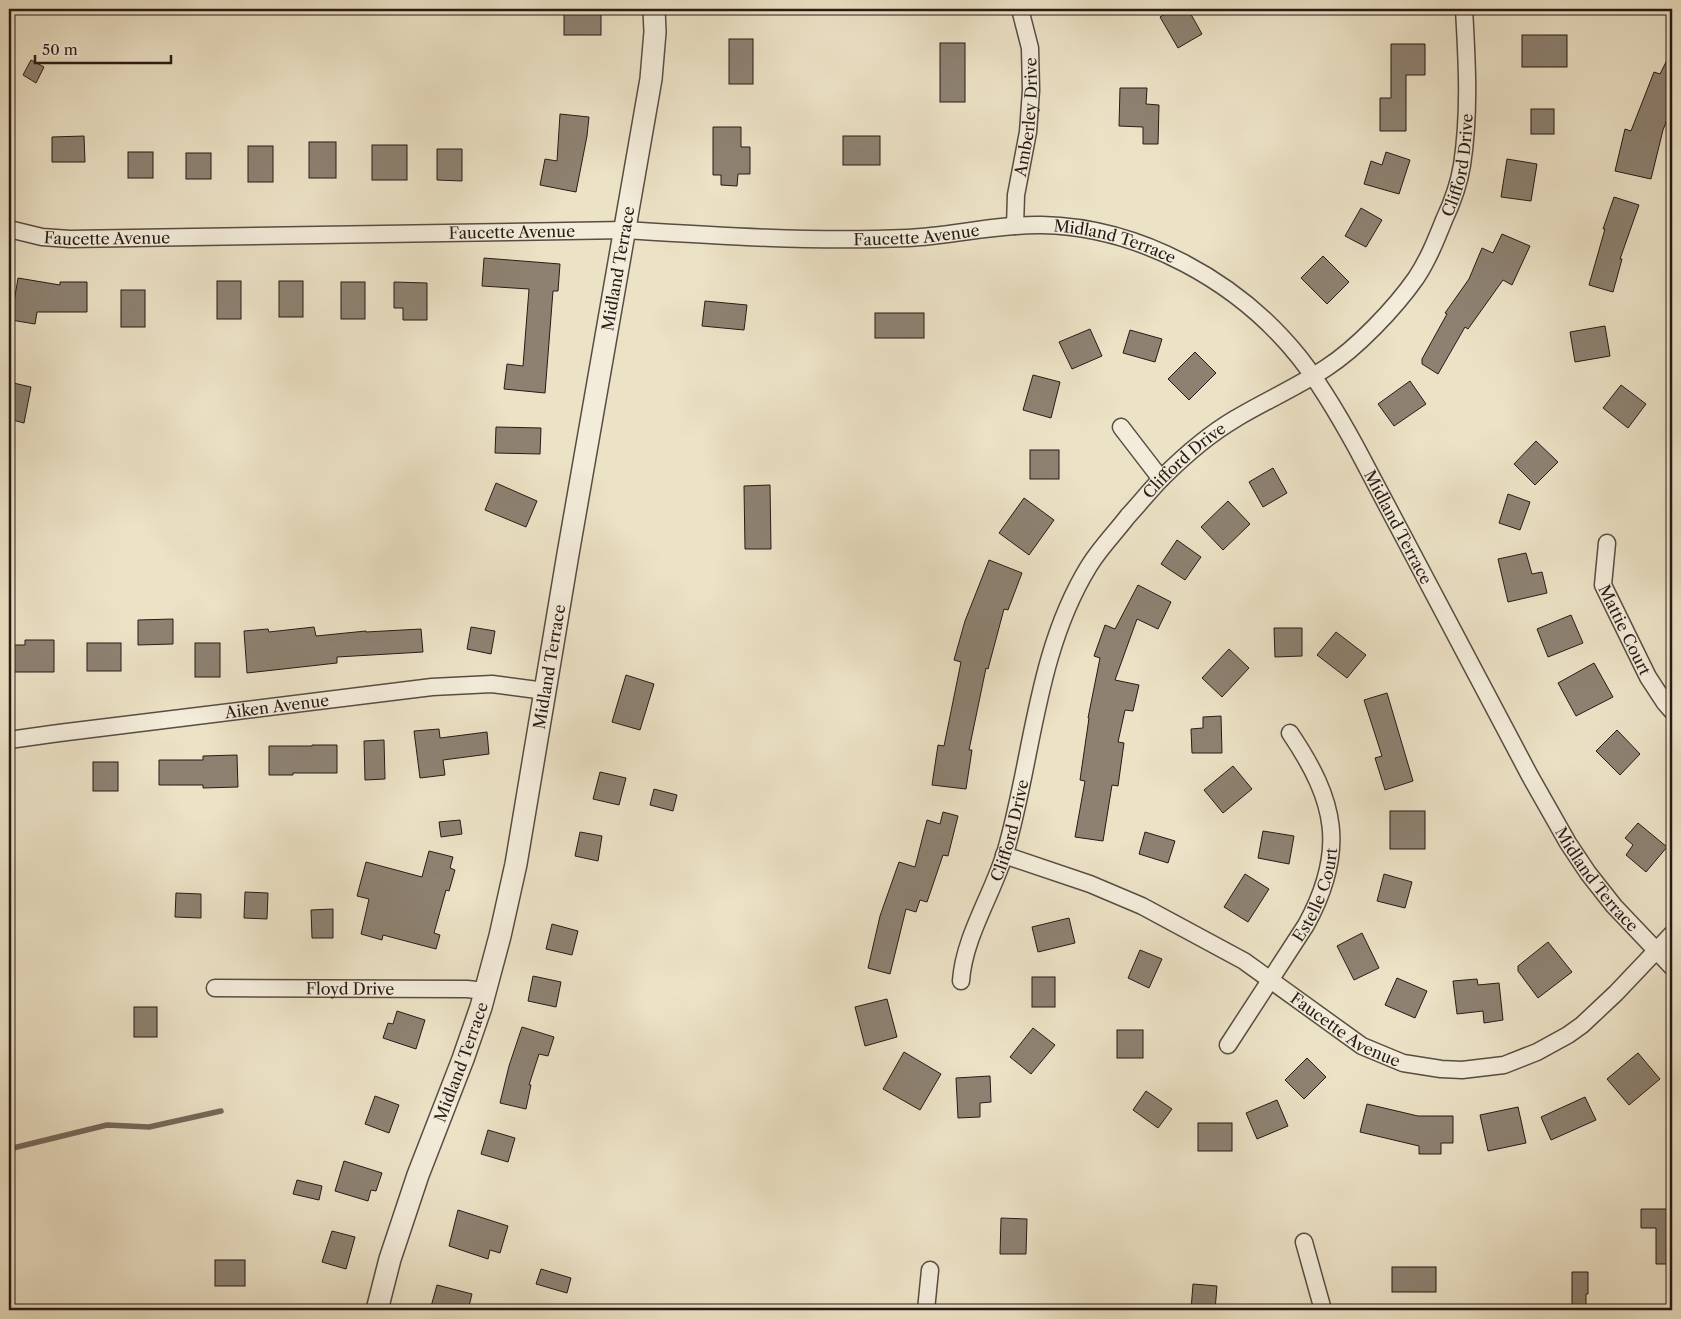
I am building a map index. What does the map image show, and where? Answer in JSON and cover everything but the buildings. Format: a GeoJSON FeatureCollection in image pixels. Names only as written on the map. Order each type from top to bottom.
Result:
{"type":"FeatureCollection","features":[{"type":"Feature","properties":{"kind":"street","name":"Midland Terrace"},"geometry":{"type":"LineString","coordinates":[[376,1310],[390,1258],[412,1192],[464,1059],[500,936],[516,864],[651,79],[655,32],[654,9]]}},
{"type":"Feature","properties":{"kind":"street","name":"Amberley Drive"},"geometry":{"type":"LineString","coordinates":[[1015,226],[1016,195],[1028,132],[1032,90],[1030,48],[1020,9]]}},
{"type":"Feature","properties":{"kind":"street","name":"Clifford Drive"},"geometry":{"type":"LineString","coordinates":[[961,981],[962,966],[980,913],[1004,855],[1014,823],[1039,697],[1059,631],[1088,567],[1104,545],[1161,479],[1189,452],[1210,435],[1313,376],[1349,350],[1400,299],[1430,254],[1451,205],[1462,167],[1468,99],[1464,9]]}},
{"type":"Feature","properties":{"kind":"street","name":"Midland Terrace"},"geometry":{"type":"LineString","coordinates":[[1015,226],[1062,226],[1096,231],[1155,249],[1187,265],[1241,299],[1262,317],[1300,358],[1330,400],[1356,447],[1551,815],[1573,851],[1598,886],[1656,952],[1672,967]]}},
{"type":"Feature","properties":{"kind":"street","name":"Faucette Avenue"},"geometry":{"type":"LineString","coordinates":[[9,230],[42,237],[70,239],[626,230],[712,236],[819,239],[932,236],[1015,226]]}},
{"type":"Feature","properties":{"kind":"street"},"geometry":{"type":"LineString","coordinates":[[1121,427],[1161,479]]}},
{"type":"Feature","properties":{"kind":"street","name":"Mattie Court"},"geometry":{"type":"LineString","coordinates":[[1607,543],[1603,585],[1648,677],[1672,711]]}},
{"type":"Feature","properties":{"kind":"street","name":"Aiken Avenue"},"geometry":{"type":"LineString","coordinates":[[9,740],[59,732],[432,687],[492,684],[545,691]]}},
{"type":"Feature","properties":{"kind":"street","name":"Estelle Court"},"geometry":{"type":"LineString","coordinates":[[1228,1045],[1306,925],[1316,905],[1330,867],[1330,818],[1325,796],[1306,756],[1290,732]]}},
{"type":"Feature","properties":{"kind":"street","name":"Faucette Avenue"},"geometry":{"type":"LineString","coordinates":[[1004,855],[1090,884],[1142,906],[1244,961],[1362,1046],[1382,1056],[1422,1067],[1462,1070],[1504,1065],[1522,1059],[1568,1035],[1582,1025],[1616,993],[1672,934]]}},
{"type":"Feature","properties":{"kind":"street","name":"Floyd Drive"},"geometry":{"type":"LineString","coordinates":[[215,988],[467,989],[485,991]]}},
{"type":"Feature","properties":{"kind":"street"},"geometry":{"type":"LineString","coordinates":[[1304,1242],[1323,1310]]}},
{"type":"Feature","properties":{"kind":"street"},"geometry":{"type":"LineString","coordinates":[[926,1310],[930,1270]]}},
{"type":"Feature","properties":{"kind":"waterway"},"geometry":{"type":"LineString","coordinates":[[9,1149],[107,1125],[149,1127],[221,1111]]}}]}
